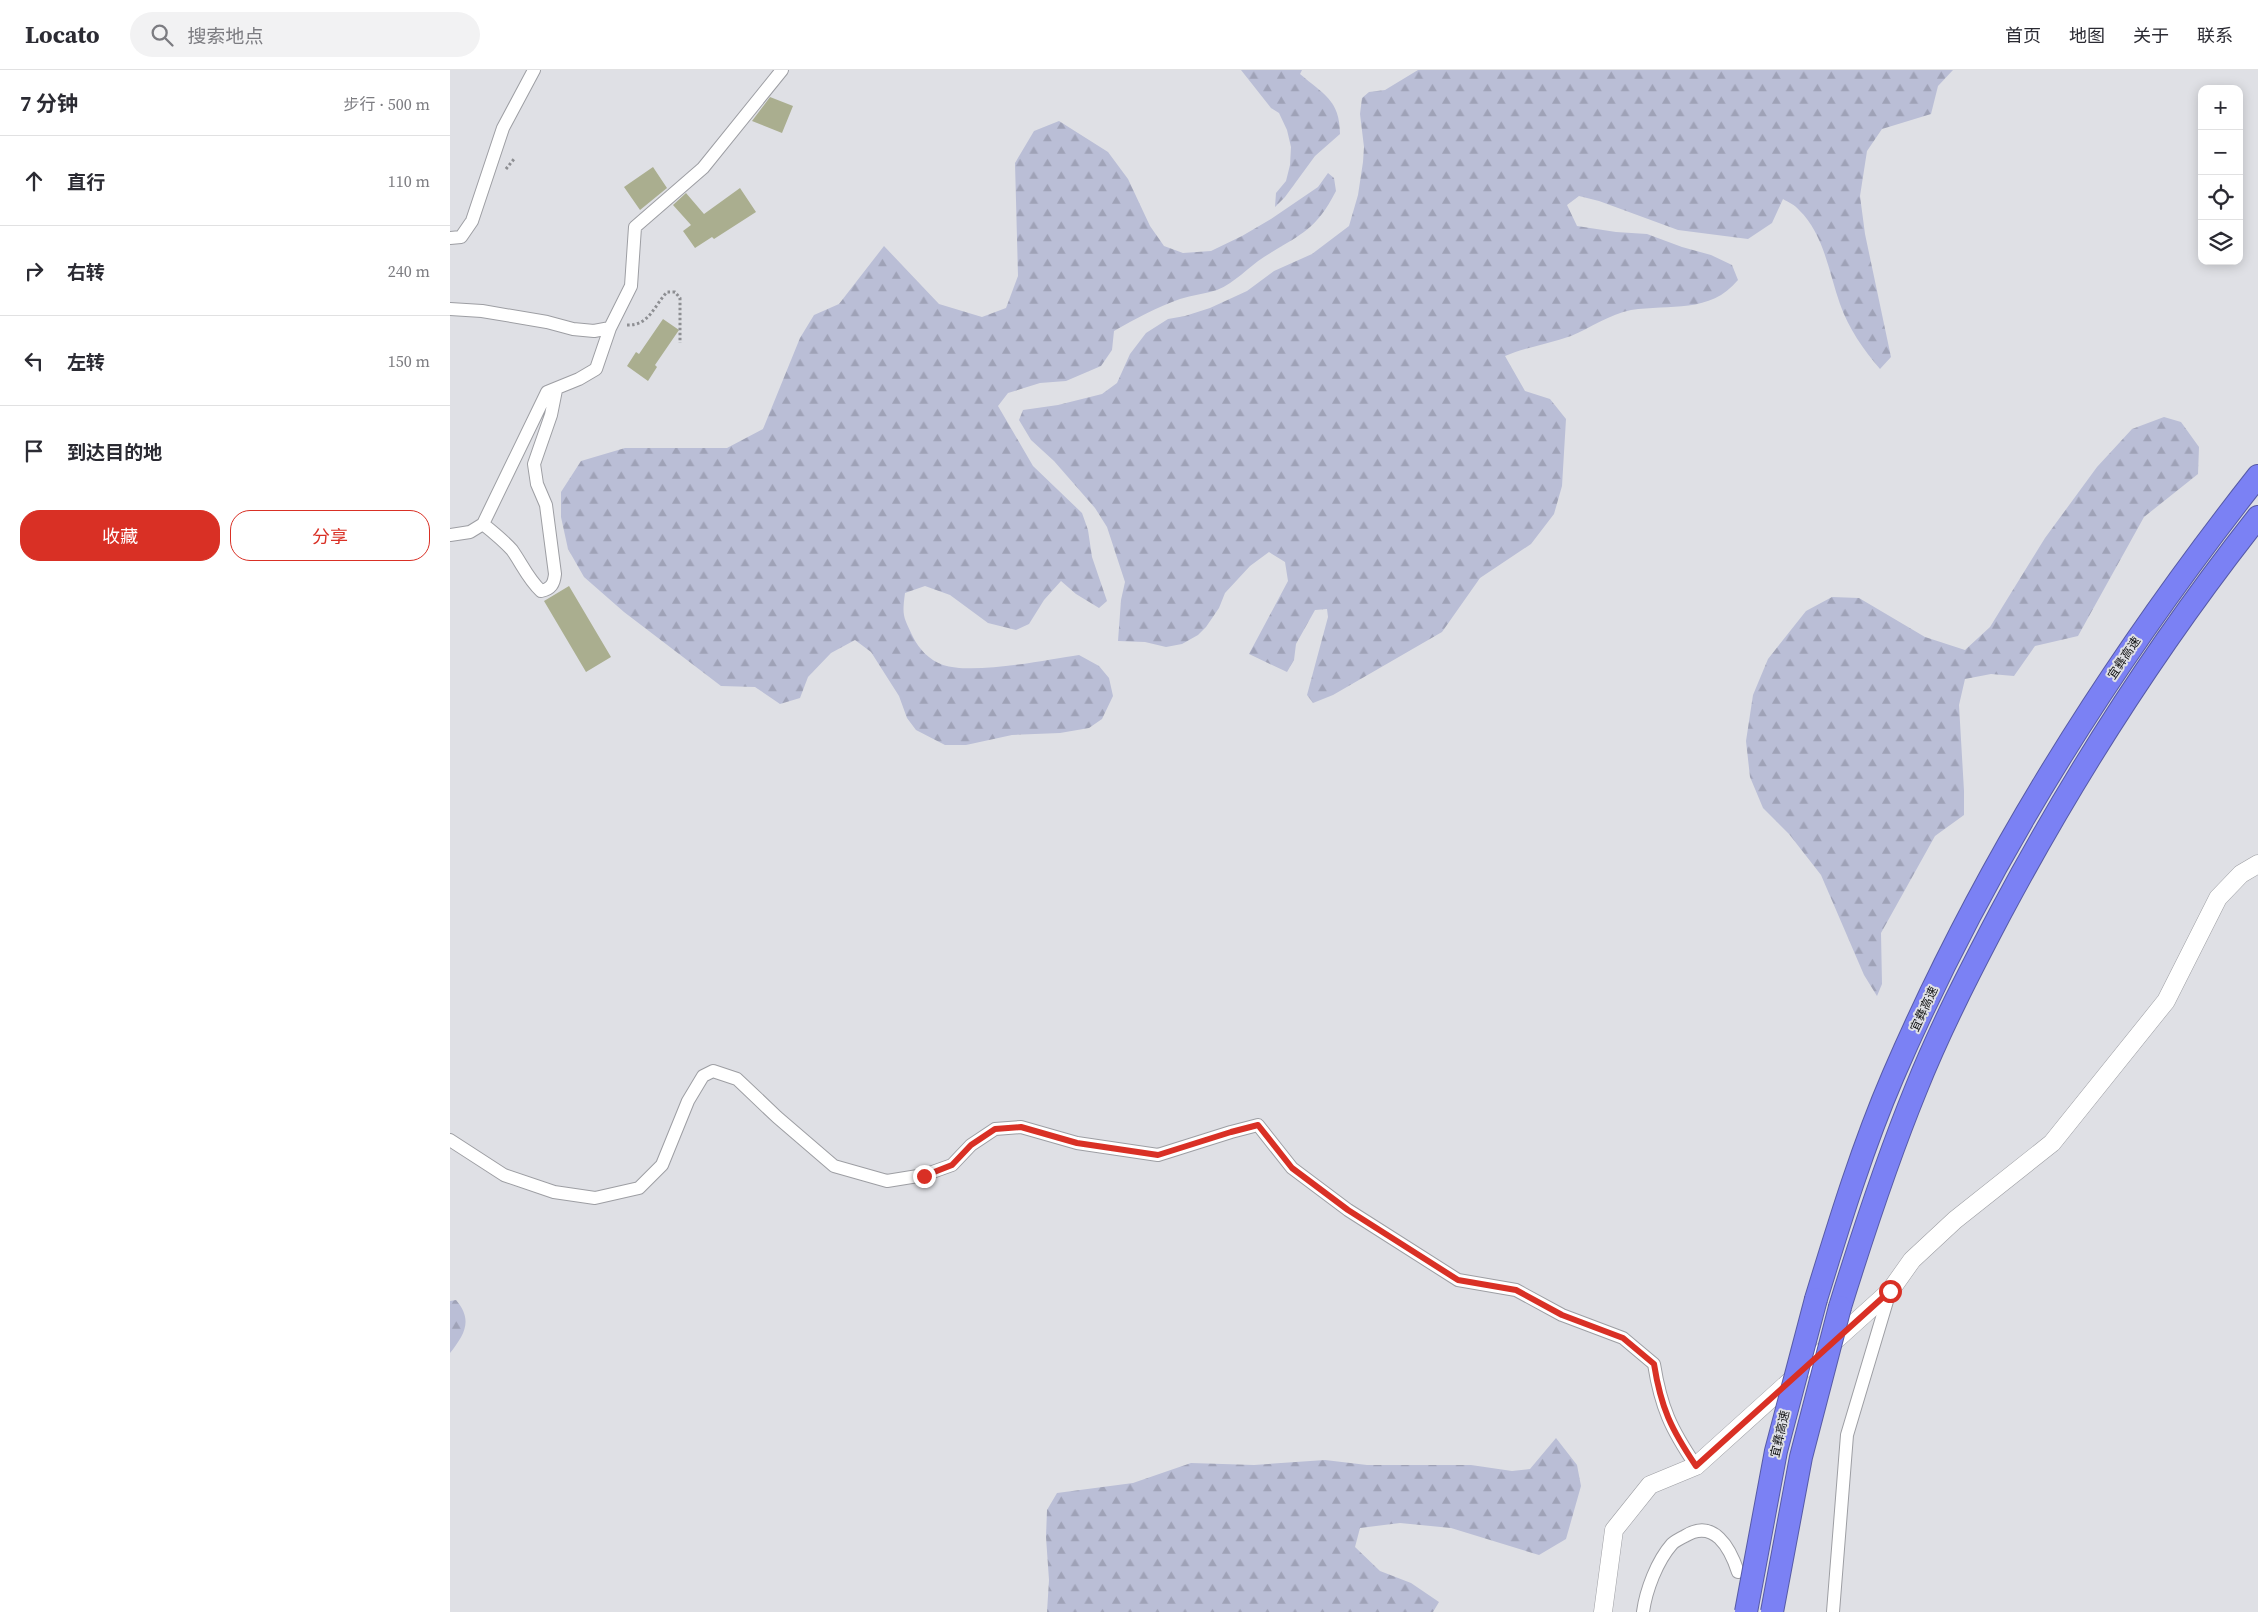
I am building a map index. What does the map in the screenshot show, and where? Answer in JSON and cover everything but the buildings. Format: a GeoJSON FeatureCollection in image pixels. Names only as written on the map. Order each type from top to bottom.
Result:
{"type":"FeatureCollection","features":[{"type":"Feature","properties":{"kind":"highway","name":"宜彝高速"},"geometry":{"type":"LineString","coordinates":[[1746,1612],[1776,1451],[1816,1299],[1839,1224],[1893,1077],[1954,947],[2000,860],[2064,752],[2126,654],[2184,573],[2258,476]]}},
{"type":"Feature","properties":{"kind":"highway","name":"宜彝高速"},"geometry":{"type":"LineString","coordinates":[[1772,1612],[1801,1456],[1840,1306],[1882,1177],[1916,1087],[1990,934],[2057,812],[2109,726],[2193,602],[2258,517]]}},
{"type":"Feature","properties":{"kind":"main road"},"geometry":{"type":"LineString","coordinates":[[1602,1612],[1614,1530],[1650,1485],[1696,1466],[1890,1291],[1912,1260],[1955,1220],[2052,1143],[2166,1001],[2218,898],[2241,874],[2258,864]]}},
{"type":"Feature","properties":{"kind":"street"},"geometry":{"type":"LineString","coordinates":[[450,238],[461,237],[472,221],[503,128],[534,70]]}},
{"type":"Feature","properties":{"kind":"street"},"geometry":{"type":"LineString","coordinates":[[450,535],[470,532],[483,524],[547,392],[556,390],[596,369],[610,328],[631,286],[635,227],[703,168],[782,70]]}},
{"type":"Feature","properties":{"kind":"street"},"geometry":{"type":"LineString","coordinates":[[450,309],[482,311],[547,322],[573,329],[594,331],[610,328]]}},
{"type":"Feature","properties":{"kind":"street"},"geometry":{"type":"LineString","coordinates":[[483,524],[497,534],[512,551],[530,581],[541,591],[548,590],[554,583],[555,574],[547,512],[537,484],[534,464],[556,390]]}},
{"type":"Feature","properties":{"kind":"street"},"geometry":{"type":"LineString","coordinates":[[450,1140],[504,1175],[554,1192],[595,1198],[639,1188],[662,1164],[688,1101],[703,1076],[713,1071],[737,1079],[777,1117],[834,1166],[887,1181],[924,1176],[952,1165],[971,1145],[995,1129],[1021,1127],[1077,1143],[1158,1155],[1258,1125],[1292,1168],[1348,1210],[1458,1280],[1516,1290],[1562,1315],[1623,1338],[1654,1364],[1657,1385],[1668,1422],[1696,1466]]}},
{"type":"Feature","properties":{"kind":"street"},"geometry":{"type":"LineString","coordinates":[[1833,1612],[1847,1435],[1890,1291]]}},
{"type":"Feature","properties":{"kind":"street"},"geometry":{"type":"LineString","coordinates":[[1644,1612],[1645,1600],[1659,1564],[1672,1543],[1692,1531],[1704,1529],[1717,1536],[1727,1546],[1738,1572]]}},
{"type":"Feature","properties":{"kind":"path"},"geometry":{"type":"LineString","coordinates":[[610,328],[618,324],[637,325],[649,316],[667,292],[675,292],[680,298],[680,343]]}},
{"type":"Feature","properties":{"kind":"green space"},"geometry":{"type":"Polygon","coordinates":[[[1241,70],[1302,70],[1300,74],[1329,99],[1337,113],[1340,134],[1315,156],[1285,197],[1275,207],[1276,193],[1286,181],[1290,165],[1291,147],[1287,130],[1279,113],[1271,108],[1241,70]]]}},
{"type":"Feature","properties":{"kind":"green space"},"geometry":{"type":"Polygon","coordinates":[[[1418,70],[1953,70],[1938,86],[1931,114],[1882,129],[1867,151],[1860,196],[1865,234],[1891,357],[1880,369],[1862,346],[1844,313],[1825,254],[1814,230],[1797,208],[1783,199],[1772,223],[1748,239],[1678,230],[1599,201],[1579,196],[1567,205],[1577,226],[1616,232],[1647,234],[1711,255],[1732,265],[1738,280],[1727,291],[1702,303],[1623,312],[1571,336],[1505,356],[1525,391],[1550,399],[1566,419],[1562,486],[1554,514],[1531,544],[1480,578],[1442,632],[1333,695],[1313,703],[1307,695],[1328,617],[1327,609],[1315,610],[1296,644],[1294,660],[1287,672],[1249,654],[1288,581],[1285,562],[1269,552],[1250,566],[1225,593],[1219,608],[1198,635],[1182,644],[1166,647],[1145,642],[1118,641],[1121,600],[1125,582],[1107,527],[1095,508],[1054,461],[1031,440],[1019,420],[1023,410],[1058,405],[1102,394],[1117,383],[1130,354],[1146,333],[1168,319],[1210,308],[1247,291],[1274,271],[1312,254],[1349,226],[1358,195],[1363,162],[1364,147],[1360,114],[1362,98],[1369,92],[1385,90],[1418,70]]]}},
{"type":"Feature","properties":{"kind":"green space"},"geometry":{"type":"Polygon","coordinates":[[[1059,121],[1108,152],[1128,179],[1150,226],[1164,246],[1183,253],[1211,251],[1242,236],[1318,187],[1328,173],[1334,178],[1336,191],[1321,215],[1306,231],[1258,261],[1224,287],[1171,302],[1146,313],[1114,331],[1112,350],[1101,366],[1066,381],[1040,383],[1008,393],[998,406],[1033,466],[1082,513],[1088,530],[1092,557],[1107,601],[1099,608],[1076,594],[1061,581],[1044,600],[1029,624],[1016,630],[988,623],[950,595],[925,586],[905,593],[904,616],[913,637],[925,654],[943,665],[956,668],[991,668],[1079,655],[1099,666],[1109,678],[1113,696],[1102,719],[1089,728],[1060,733],[1012,735],[966,745],[945,745],[916,730],[907,718],[899,696],[871,652],[855,640],[831,653],[808,677],[800,698],[780,704],[755,687],[721,686],[624,612],[584,577],[568,549],[561,517],[561,492],[581,461],[625,448],[727,448],[763,429],[800,338],[814,315],[839,304],[884,246],[939,304],[982,317],[1006,308],[1018,276],[1015,163],[1034,131],[1059,121]]]}},
{"type":"Feature","properties":{"kind":"green space"},"geometry":{"type":"Polygon","coordinates":[[[2164,417],[2181,422],[2199,447],[2198,474],[2144,517],[2078,636],[2035,646],[2014,676],[1991,674],[1965,679],[1959,705],[1964,815],[1935,836],[1881,933],[1882,984],[1877,996],[1864,975],[1821,875],[1789,834],[1763,808],[1750,777],[1746,741],[1753,695],[1768,659],[1806,611],[1832,597],[1859,598],[1925,637],[1965,650],[1990,627],[2045,538],[2097,467],[2132,429],[2164,417]]]}},
{"type":"Feature","properties":{"kind":"green space"},"geometry":{"type":"Polygon","coordinates":[[[456,1300],[461,1307],[466,1321],[460,1340],[450,1353],[450,1301],[456,1300]]]}},
{"type":"Feature","properties":{"kind":"green space"},"geometry":{"type":"Polygon","coordinates":[[[1556,1438],[1577,1465],[1581,1486],[1566,1539],[1539,1555],[1451,1528],[1400,1523],[1360,1528],[1355,1547],[1380,1571],[1411,1583],[1439,1602],[1433,1612],[1047,1612],[1049,1580],[1046,1537],[1047,1510],[1057,1493],[1133,1483],[1191,1463],[1254,1465],[1325,1460],[1367,1465],[1471,1465],[1512,1471],[1530,1469],[1556,1438]]]}},
{"type":"Feature","properties":{"kind":"route"},"geometry":{"type":"LineString","coordinates":[[924,1176],[952,1165],[971,1145],[995,1129],[1021,1127],[1077,1143],[1158,1155],[1258,1125],[1292,1168],[1348,1210],[1458,1280],[1516,1290],[1562,1315],[1623,1338],[1654,1364],[1657,1385],[1668,1422],[1696,1466],[1890,1291]]}}]}
